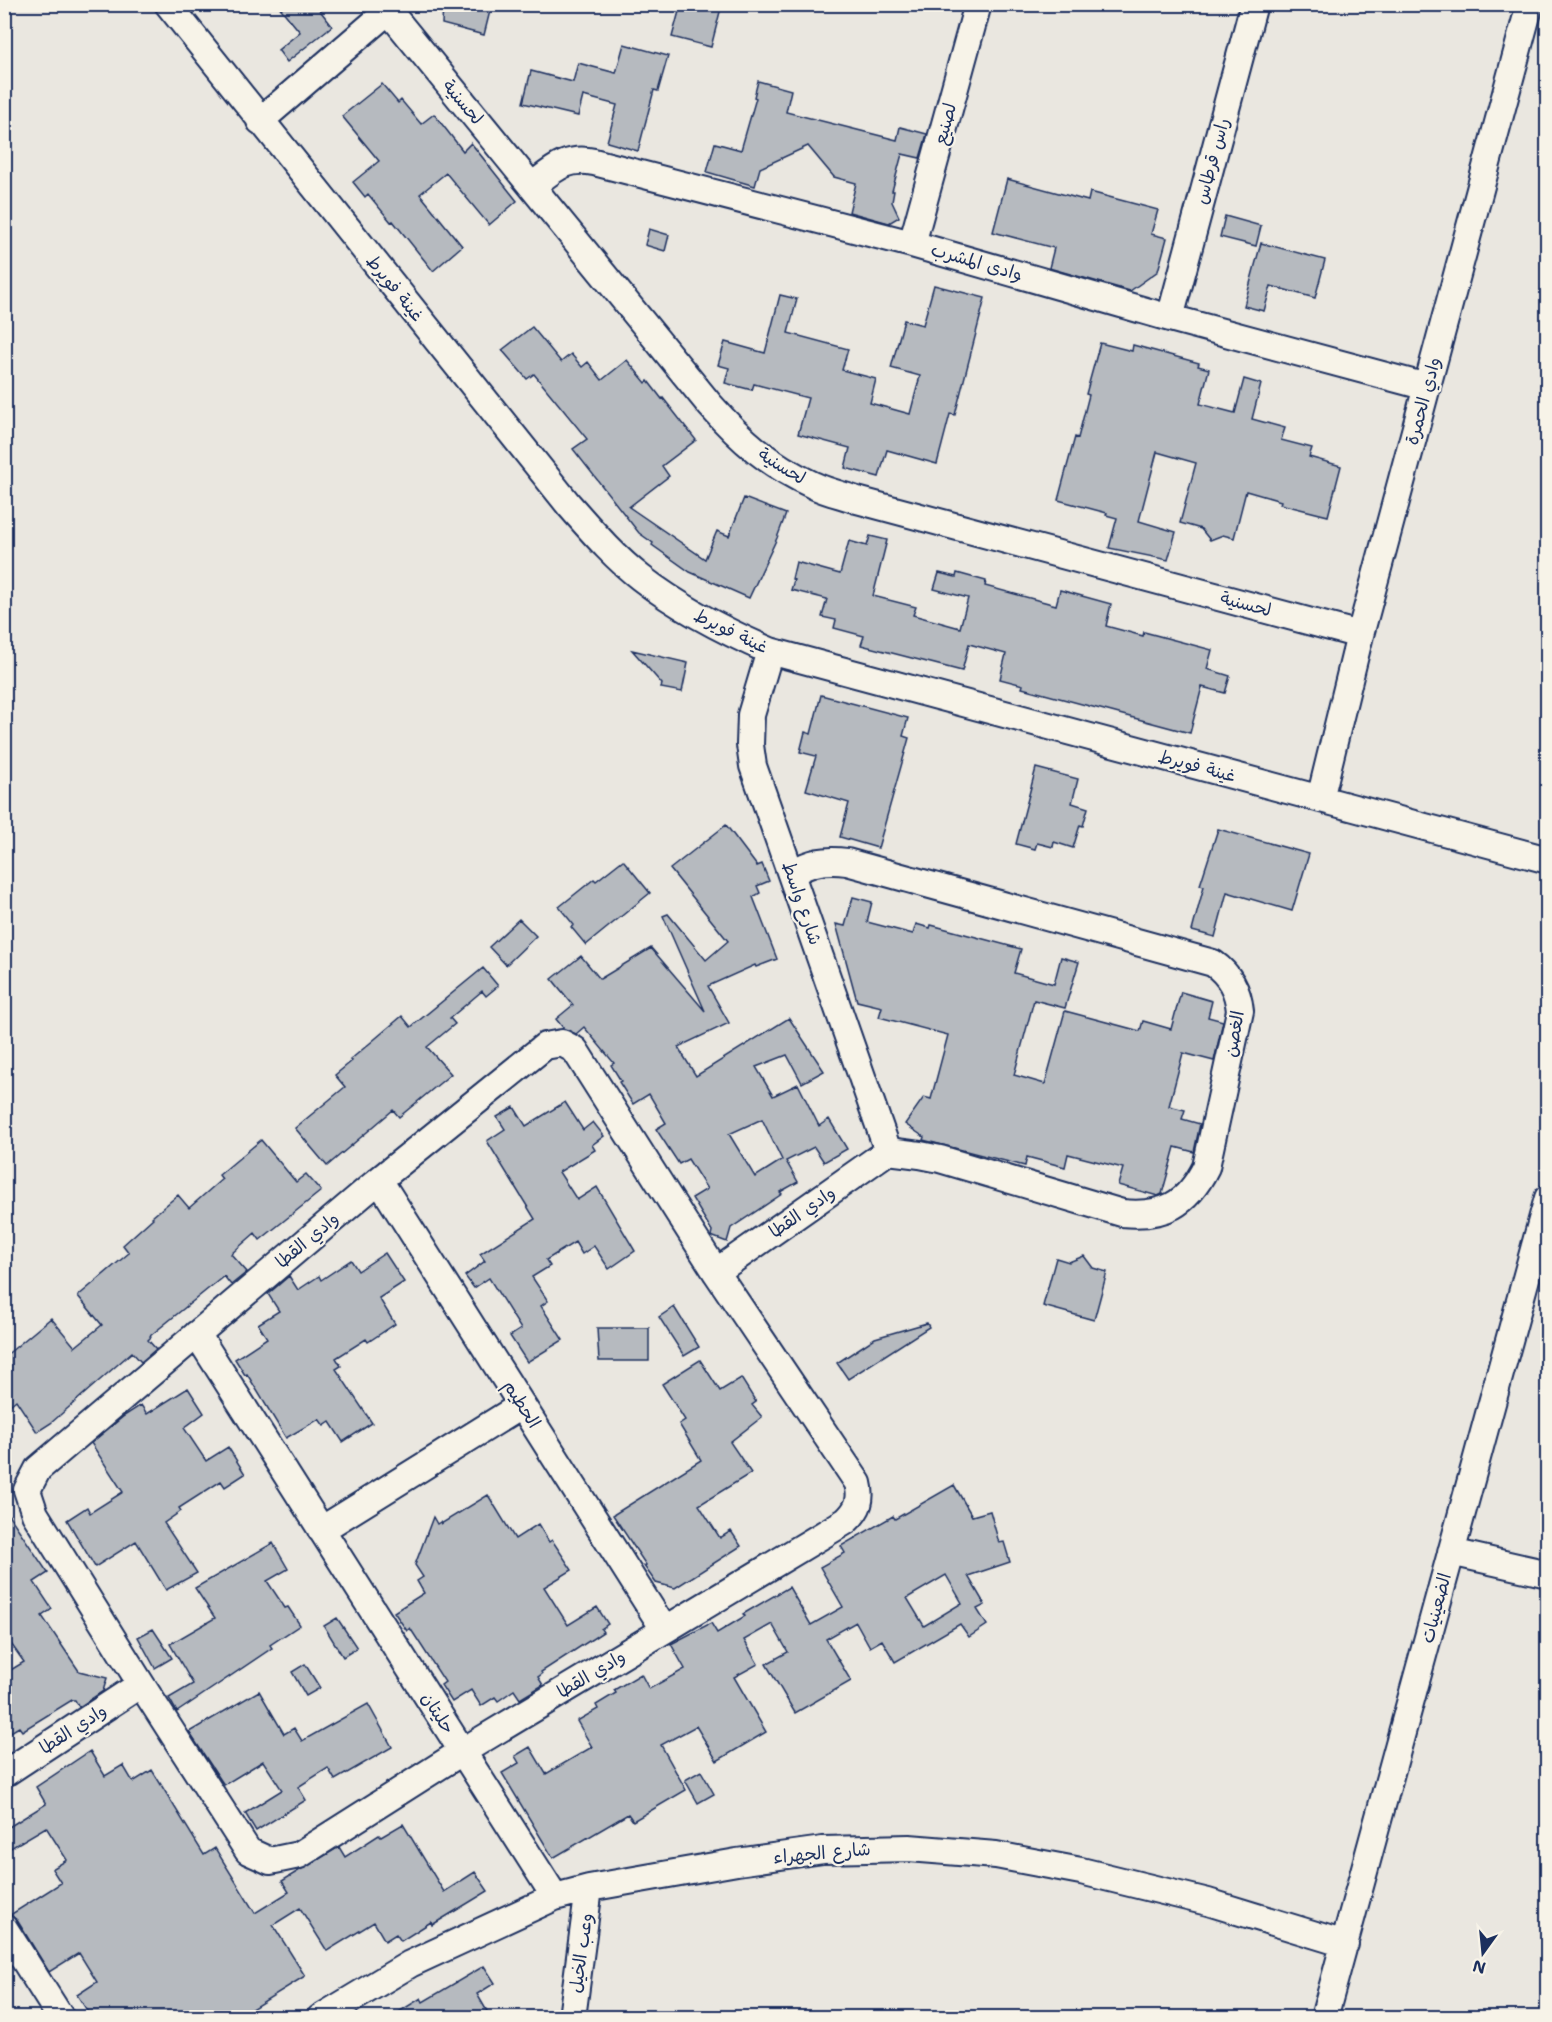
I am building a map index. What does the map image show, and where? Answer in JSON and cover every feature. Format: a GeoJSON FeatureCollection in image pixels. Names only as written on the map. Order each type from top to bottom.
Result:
{"type":"FeatureCollection","features":[{"type":"Feature","properties":{"kind":"street","name":"غينة فويرط"},"geometry":{"type":"LineString","coordinates":[[168,4],[569,505],[602,543],[639,577],[680,606],[724,631],[770,651],[1548,860]]}},
{"type":"Feature","properties":{"kind":"street","name":"لصنيع"},"geometry":{"type":"LineString","coordinates":[[912,244],[978,4]]}},
{"type":"Feature","properties":{"kind":"street","name":"راس قرطاس"},"geometry":{"type":"LineString","coordinates":[[1170,318],[1254,4]]}},
{"type":"Feature","properties":{"kind":"street","name":"وادي الحمرة"},"geometry":{"type":"LineString","coordinates":[[1320,799],[1360,635],[1530,4]]}},
{"type":"Feature","properties":{"kind":"street","name":"لحسنية"},"geometry":{"type":"LineString","coordinates":[[260,121],[386,8],[710,405],[740,438],[775,465],[815,486],[857,500],[1360,635]]}},
{"type":"Feature","properties":{"kind":"street","name":"وادى المشرب"},"geometry":{"type":"LineString","coordinates":[[532,186],[565,163],[584,160],[912,244],[1170,318],[1427,387]]}},
{"type":"Feature","properties":{"kind":"street","name":"شارع واسط"},"geometry":{"type":"LineString","coordinates":[[770,651],[751,715],[750,745],[753,766],[888,1151]]}},
{"type":"Feature","properties":{"kind":"street","name":"الغصن"},"geometry":{"type":"LineString","coordinates":[[792,873],[808,864],[828,859],[847,862],[1213,963],[1230,978],[1235,989],[1240,1011],[1206,1167],[1197,1186],[1182,1201],[1164,1211],[1143,1215],[1122,1213],[940,1159],[888,1151]]}},
{"type":"Feature","properties":{"kind":"street","name":"وادي القطا"},"geometry":{"type":"LineString","coordinates":[[562,1043],[575,1050],[716,1272],[858,1483],[861,1493],[854,1514],[846,1521],[463,1751],[299,1855],[270,1861],[248,1851],[35,1514],[27,1490],[38,1469],[379,1180],[545,1046],[562,1043]]}},
{"type":"Feature","properties":{"kind":"street","name":"وادي القطا"},"geometry":{"type":"LineString","coordinates":[[716,1272],[888,1151]]}},
{"type":"Feature","properties":{"kind":"street","name":"الحطيم"},"geometry":{"type":"LineString","coordinates":[[379,1180],[664,1629]]}},
{"type":"Feature","properties":{"kind":"street","name":"الضعينيات"},"geometry":{"type":"LineString","coordinates":[[1324,2018],[1451,1552],[1540,1257],[1548,1198]]}},
{"type":"Feature","properties":{"kind":"street","name":"حليتان"},"geometry":{"type":"LineString","coordinates":[[197,1334],[555,1897]]}},
{"type":"Feature","properties":{"kind":"street"},"geometry":{"type":"LineString","coordinates":[[321,1530],[522,1405]]}},
{"type":"Feature","properties":{"kind":"street"},"geometry":{"type":"LineString","coordinates":[[1451,1552],[1548,1574]]}},
{"type":"Feature","properties":{"kind":"street","name":"وادي القطا"},"geometry":{"type":"LineString","coordinates":[[4,1774],[141,1684]]}},
{"type":"Feature","properties":{"kind":"street","name":"شارع الجهراء"},"geometry":{"type":"LineString","coordinates":[[320,2018],[410,1964],[555,1897],[589,1888],[737,1862],[823,1850],[909,1848],[996,1855],[1081,1871],[1208,1902],[1345,1944]]}},
{"type":"Feature","properties":{"kind":"street","name":"وعب الخيل"},"geometry":{"type":"LineString","coordinates":[[572,2018],[589,1888]]}},
{"type":"Feature","properties":{"kind":"street"},"geometry":{"type":"LineString","coordinates":[[4,1928],[61,2018]]}},
{"type":"Feature","properties":{"kind":"building"},"geometry":{"type":"Polygon","coordinates":[[[277,4],[315,4],[332,26],[287,62],[278,50],[300,32],[277,4]]]}},
{"type":"Feature","properties":{"kind":"building"},"geometry":{"type":"Polygon","coordinates":[[[443,4],[465,4],[490,11],[484,35],[442,24],[443,4]]]}},
{"type":"Feature","properties":{"kind":"building"},"geometry":{"type":"Polygon","coordinates":[[[681,4],[722,4],[711,47],[672,37],[681,4]]]}},
{"type":"Feature","properties":{"kind":"building"},"geometry":{"type":"Polygon","coordinates":[[[624,44],[668,56],[658,91],[654,90],[638,151],[607,142],[617,105],[583,96],[578,116],[523,103],[531,71],[573,82],[578,63],[616,73],[624,44]]]}},
{"type":"Feature","properties":{"kind":"building"},"geometry":{"type":"Polygon","coordinates":[[[758,81],[791,90],[786,112],[897,140],[900,127],[927,134],[920,158],[902,154],[892,191],[894,191],[892,202],[899,217],[889,223],[849,212],[856,183],[834,177],[808,146],[760,168],[755,186],[707,172],[715,143],[741,150],[756,98],[754,97],[758,81]]]}},
{"type":"Feature","properties":{"kind":"building"},"geometry":{"type":"Polygon","coordinates":[[[382,84],[398,103],[401,100],[421,124],[434,114],[463,151],[471,143],[517,201],[489,225],[446,173],[420,194],[462,246],[433,271],[393,221],[391,222],[368,194],[365,197],[353,182],[379,161],[342,116],[382,84]]]}},
{"type":"Feature","properties":{"kind":"building"},"geometry":{"type":"Polygon","coordinates":[[[1007,179],[1088,201],[1090,192],[1158,210],[1151,234],[1167,238],[1158,271],[1130,291],[1049,268],[1054,248],[993,232],[1007,179]]]}},
{"type":"Feature","properties":{"kind":"building"},"geometry":{"type":"Polygon","coordinates":[[[1225,216],[1261,226],[1256,246],[1220,237],[1225,216]]]}},
{"type":"Feature","properties":{"kind":"building"},"geometry":{"type":"Polygon","coordinates":[[[649,229],[669,235],[665,251],[645,245],[649,229]]]}},
{"type":"Feature","properties":{"kind":"building"},"geometry":{"type":"Polygon","coordinates":[[[1261,243],[1325,260],[1315,298],[1271,286],[1264,311],[1244,306],[1261,243]]]}},
{"type":"Feature","properties":{"kind":"building"},"geometry":{"type":"Polygon","coordinates":[[[934,285],[985,298],[955,415],[950,414],[937,464],[887,450],[879,477],[845,468],[850,448],[798,434],[808,398],[754,384],[752,390],[725,383],[729,368],[718,365],[725,342],[765,353],[780,295],[797,299],[788,333],[848,349],[842,370],[876,379],[870,403],[910,414],[920,376],[891,368],[904,320],[923,325],[934,285]]]}},
{"type":"Feature","properties":{"kind":"building"},"geometry":{"type":"Polygon","coordinates":[[[532,327],[561,362],[571,354],[582,367],[588,362],[602,380],[627,360],[646,383],[648,381],[663,398],[696,440],[662,466],[669,476],[629,507],[705,559],[717,531],[729,536],[744,498],[786,514],[749,598],[690,572],[639,533],[573,449],[587,439],[534,374],[527,379],[502,350],[532,327]]]}},
{"type":"Feature","properties":{"kind":"building"},"geometry":{"type":"Polygon","coordinates":[[[1100,343],[1132,351],[1133,345],[1199,363],[1198,366],[1209,369],[1200,404],[1235,413],[1244,379],[1261,384],[1252,419],[1285,428],[1281,440],[1312,448],[1309,457],[1341,466],[1328,516],[1280,504],[1281,501],[1246,491],[1234,538],[1223,535],[1210,540],[1201,529],[1180,523],[1196,463],[1157,452],[1139,521],[1176,532],[1168,560],[1109,548],[1117,518],[1106,515],[1107,513],[1058,500],[1075,437],[1078,438],[1089,395],[1086,394],[1100,343]]]}},
{"type":"Feature","properties":{"kind":"building"},"geometry":{"type":"Polygon","coordinates":[[[870,536],[887,540],[873,596],[916,607],[913,615],[960,628],[968,598],[934,589],[939,573],[956,577],[957,573],[986,581],[985,586],[1056,605],[1060,590],[1111,604],[1106,626],[1143,636],[1144,632],[1212,650],[1207,669],[1230,676],[1225,693],[1202,687],[1190,733],[1022,688],[1023,685],[1000,679],[1006,654],[969,644],[962,671],[861,645],[864,636],[834,628],[836,620],[822,617],[827,599],[791,590],[796,562],[840,574],[849,541],[867,546],[870,536]]]}},
{"type":"Feature","properties":{"kind":"building"},"geometry":{"type":"Polygon","coordinates":[[[632,650],[688,663],[682,692],[661,688],[662,684],[632,650]]]}},
{"type":"Feature","properties":{"kind":"building"},"geometry":{"type":"Polygon","coordinates":[[[821,695],[908,718],[903,736],[909,738],[878,848],[840,837],[849,803],[806,790],[816,756],[800,752],[805,732],[811,734],[821,695]]]}},
{"type":"Feature","properties":{"kind":"building"},"geometry":{"type":"Polygon","coordinates":[[[1036,768],[1078,779],[1072,803],[1088,808],[1073,848],[1054,842],[1053,847],[1037,843],[1035,849],[1016,844],[1036,768]]]}},
{"type":"Feature","properties":{"kind":"building"},"geometry":{"type":"Polygon","coordinates":[[[726,825],[757,866],[762,864],[769,881],[757,886],[760,893],[753,897],[777,959],[756,967],[755,965],[708,986],[729,1023],[678,1047],[696,1076],[789,1018],[824,1071],[802,1083],[787,1055],[756,1067],[773,1096],[798,1084],[819,1126],[829,1119],[847,1149],[824,1162],[814,1147],[786,1161],[798,1182],[780,1192],[782,1194],[731,1228],[727,1242],[711,1236],[712,1231],[692,1198],[707,1189],[688,1159],[679,1164],[656,1129],[666,1123],[649,1094],[633,1104],[611,1065],[614,1063],[584,1027],[576,1034],[564,1029],[556,1019],[573,1005],[552,979],[581,956],[600,979],[651,948],[705,1011],[663,916],[668,914],[706,960],[728,941],[670,869],[726,825]],[[762,1119],[729,1134],[755,1177],[782,1160],[762,1119]]]}},
{"type":"Feature","properties":{"kind":"building"},"geometry":{"type":"Polygon","coordinates":[[[1218,829],[1309,854],[1292,911],[1227,892],[1215,937],[1192,931],[1204,886],[1200,885],[1218,829]]]}},
{"type":"Feature","properties":{"kind":"building"},"geometry":{"type":"Polygon","coordinates":[[[623,860],[650,893],[586,945],[571,927],[574,925],[559,907],[594,879],[596,881],[623,860]]]}},
{"type":"Feature","properties":{"kind":"building"},"geometry":{"type":"Polygon","coordinates":[[[853,897],[872,902],[867,922],[913,934],[916,924],[930,928],[931,925],[1021,949],[1014,973],[1054,984],[1061,957],[1079,962],[1065,1008],[1034,1000],[1014,1075],[1045,1084],[1065,1011],[1140,1031],[1143,1021],[1171,1029],[1181,992],[1212,1001],[1208,1017],[1223,1021],[1214,1061],[1183,1053],[1169,1106],[1185,1110],[1182,1119],[1200,1124],[1194,1152],[1175,1147],[1162,1194],[1158,1196],[1118,1185],[1123,1168],[1068,1154],[1065,1167],[1027,1157],[1025,1166],[923,1140],[924,1137],[905,1124],[924,1097],[931,1099],[948,1035],[879,1017],[882,1007],[857,1001],[836,924],[845,926],[853,897]]]}},
{"type":"Feature","properties":{"kind":"building"},"geometry":{"type":"Polygon","coordinates":[[[519,919],[536,936],[506,965],[489,947],[519,919]]]}},
{"type":"Feature","properties":{"kind":"building"},"geometry":{"type":"Polygon","coordinates":[[[483,968],[498,986],[486,996],[482,991],[450,1018],[455,1024],[427,1047],[451,1074],[399,1117],[393,1110],[327,1166],[295,1128],[345,1087],[335,1075],[402,1016],[411,1027],[483,968]]]}},
{"type":"Feature","properties":{"kind":"building"},"geometry":{"type":"Polygon","coordinates":[[[565,1102],[583,1130],[593,1122],[604,1136],[592,1145],[595,1150],[559,1172],[577,1200],[597,1187],[635,1251],[609,1269],[594,1246],[582,1254],[575,1242],[546,1260],[550,1266],[532,1277],[548,1301],[541,1306],[563,1340],[527,1362],[510,1336],[521,1329],[489,1278],[474,1288],[465,1276],[485,1261],[480,1254],[535,1219],[487,1141],[505,1129],[497,1117],[514,1107],[526,1126],[565,1102]]]}},
{"type":"Feature","properties":{"kind":"building"},"geometry":{"type":"Polygon","coordinates":[[[261,1140],[296,1182],[306,1174],[321,1191],[260,1240],[255,1233],[231,1254],[247,1272],[231,1285],[224,1276],[150,1336],[148,1340],[156,1349],[141,1362],[132,1352],[51,1423],[37,1432],[16,1400],[4,1410],[4,1357],[51,1318],[75,1347],[102,1325],[78,1296],[129,1253],[123,1245],[152,1217],[178,1195],[189,1208],[222,1179],[219,1175],[261,1140]]]}},
{"type":"Feature","properties":{"kind":"building"},"geometry":{"type":"Polygon","coordinates":[[[385,1253],[404,1282],[379,1298],[395,1324],[368,1342],[366,1339],[336,1358],[341,1366],[336,1369],[372,1423],[343,1442],[330,1422],[324,1426],[319,1419],[286,1438],[247,1374],[245,1375],[235,1359],[267,1338],[258,1324],[279,1311],[268,1294],[289,1276],[298,1290],[319,1276],[321,1280],[351,1260],[358,1271],[385,1253]]]}},
{"type":"Feature","properties":{"kind":"building"},"geometry":{"type":"Polygon","coordinates":[[[1084,1256],[1093,1268],[1107,1272],[1094,1320],[1043,1306],[1056,1258],[1069,1262],[1084,1256]]]}},
{"type":"Feature","properties":{"kind":"building"},"geometry":{"type":"Polygon","coordinates":[[[674,1307],[699,1347],[684,1356],[659,1317],[674,1307]]]}},
{"type":"Feature","properties":{"kind":"building"},"geometry":{"type":"Polygon","coordinates":[[[927,1323],[929,1327],[848,1379],[837,1363],[875,1338],[927,1323]]]}},
{"type":"Feature","properties":{"kind":"building"},"geometry":{"type":"Polygon","coordinates":[[[597,1328],[649,1328],[649,1361],[599,1361],[597,1328]]]}},
{"type":"Feature","properties":{"kind":"building"},"geometry":{"type":"Polygon","coordinates":[[[700,1360],[720,1391],[741,1378],[756,1402],[752,1405],[762,1417],[730,1442],[751,1473],[699,1505],[720,1538],[731,1531],[741,1546],[675,1588],[656,1583],[613,1515],[701,1460],[679,1424],[685,1420],[662,1384],[700,1360]]]}},
{"type":"Feature","properties":{"kind":"building"},"geometry":{"type":"Polygon","coordinates":[[[188,1388],[204,1413],[184,1428],[206,1461],[228,1447],[245,1474],[225,1487],[221,1481],[179,1508],[181,1511],[164,1523],[197,1573],[166,1590],[136,1541],[95,1567],[67,1520],[87,1507],[90,1513],[123,1492],[91,1443],[141,1405],[147,1414],[188,1388]]]}},
{"type":"Feature","properties":{"kind":"building"},"geometry":{"type":"Polygon","coordinates":[[[954,1485],[972,1516],[990,1511],[999,1543],[1004,1542],[1010,1562],[968,1576],[985,1605],[977,1609],[987,1625],[969,1637],[960,1624],[895,1662],[882,1640],[870,1647],[856,1622],[826,1639],[851,1681],[795,1713],[766,1664],[788,1652],[772,1624],[744,1640],[758,1664],[734,1677],[766,1732],[717,1761],[696,1726],[661,1745],[686,1790],[633,1821],[628,1814],[553,1858],[502,1773],[519,1763],[515,1756],[530,1747],[546,1774],[592,1747],[577,1721],[598,1709],[596,1705],[616,1693],[614,1690],[641,1674],[649,1689],[685,1669],[671,1644],[711,1623],[717,1633],[745,1616],[743,1614],[789,1587],[811,1625],[843,1607],[820,1567],[845,1553],[841,1546],[893,1516],[895,1519],[954,1485]],[[946,1575],[907,1598],[924,1626],[962,1603],[946,1575]]]}},
{"type":"Feature","properties":{"kind":"building"},"geometry":{"type":"Polygon","coordinates":[[[488,1495],[515,1539],[538,1524],[549,1542],[552,1540],[572,1570],[544,1587],[568,1625],[597,1607],[608,1624],[601,1629],[603,1632],[541,1672],[542,1674],[538,1677],[543,1685],[520,1699],[514,1690],[498,1701],[495,1697],[481,1706],[471,1690],[452,1702],[441,1685],[445,1682],[410,1628],[407,1631],[394,1612],[424,1593],[417,1581],[423,1577],[415,1565],[433,1517],[437,1524],[440,1522],[441,1524],[488,1495]]]}},
{"type":"Feature","properties":{"kind":"building"},"geometry":{"type":"Polygon","coordinates":[[[4,1508],[48,1573],[34,1582],[52,1609],[42,1616],[79,1671],[107,1678],[103,1691],[79,1707],[75,1700],[72,1700],[22,1731],[19,1727],[4,1736],[4,1674],[24,1662],[4,1634],[4,1508]]]}},
{"type":"Feature","properties":{"kind":"building"},"geometry":{"type":"Polygon","coordinates":[[[273,1543],[288,1569],[267,1581],[285,1608],[288,1607],[300,1625],[270,1645],[272,1648],[177,1712],[169,1698],[193,1684],[170,1644],[215,1618],[195,1588],[273,1543]]]}},
{"type":"Feature","properties":{"kind":"building"},"geometry":{"type":"Polygon","coordinates":[[[337,1618],[357,1648],[343,1657],[324,1626],[337,1618]]]}},
{"type":"Feature","properties":{"kind":"building"},"geometry":{"type":"Polygon","coordinates":[[[153,1629],[172,1658],[155,1668],[138,1637],[153,1629]]]}},
{"type":"Feature","properties":{"kind":"building"},"geometry":{"type":"Polygon","coordinates":[[[305,1664],[320,1688],[306,1696],[292,1672],[305,1664]]]}},
{"type":"Feature","properties":{"kind":"building"},"geometry":{"type":"Polygon","coordinates":[[[259,1691],[284,1734],[294,1728],[302,1741],[368,1704],[392,1747],[335,1780],[328,1768],[298,1787],[306,1800],[256,1831],[245,1813],[282,1790],[263,1761],[224,1785],[189,1732],[259,1691]]]}},
{"type":"Feature","properties":{"kind":"building"},"geometry":{"type":"Polygon","coordinates":[[[90,1751],[105,1776],[123,1765],[133,1782],[152,1770],[204,1855],[215,1848],[255,1913],[289,1892],[282,1881],[300,1870],[339,1847],[345,1857],[379,1835],[381,1837],[403,1824],[444,1892],[475,1872],[488,1891],[401,1941],[396,1934],[385,1941],[374,1922],[327,1951],[300,1908],[273,1925],[305,1976],[237,2018],[92,2018],[77,1995],[97,1982],[79,1953],[49,1972],[17,1920],[10,1915],[61,1883],[52,1869],[67,1860],[46,1827],[4,1852],[4,1830],[46,1804],[36,1787],[90,1751]]]}},
{"type":"Feature","properties":{"kind":"building"},"geometry":{"type":"Polygon","coordinates":[[[701,1771],[714,1794],[698,1803],[685,1780],[701,1771]]]}},
{"type":"Feature","properties":{"kind":"building"},"geometry":{"type":"Polygon","coordinates":[[[484,1966],[495,1983],[477,1994],[491,2018],[389,2018],[421,1998],[423,2002],[484,1966]]]}}]}
